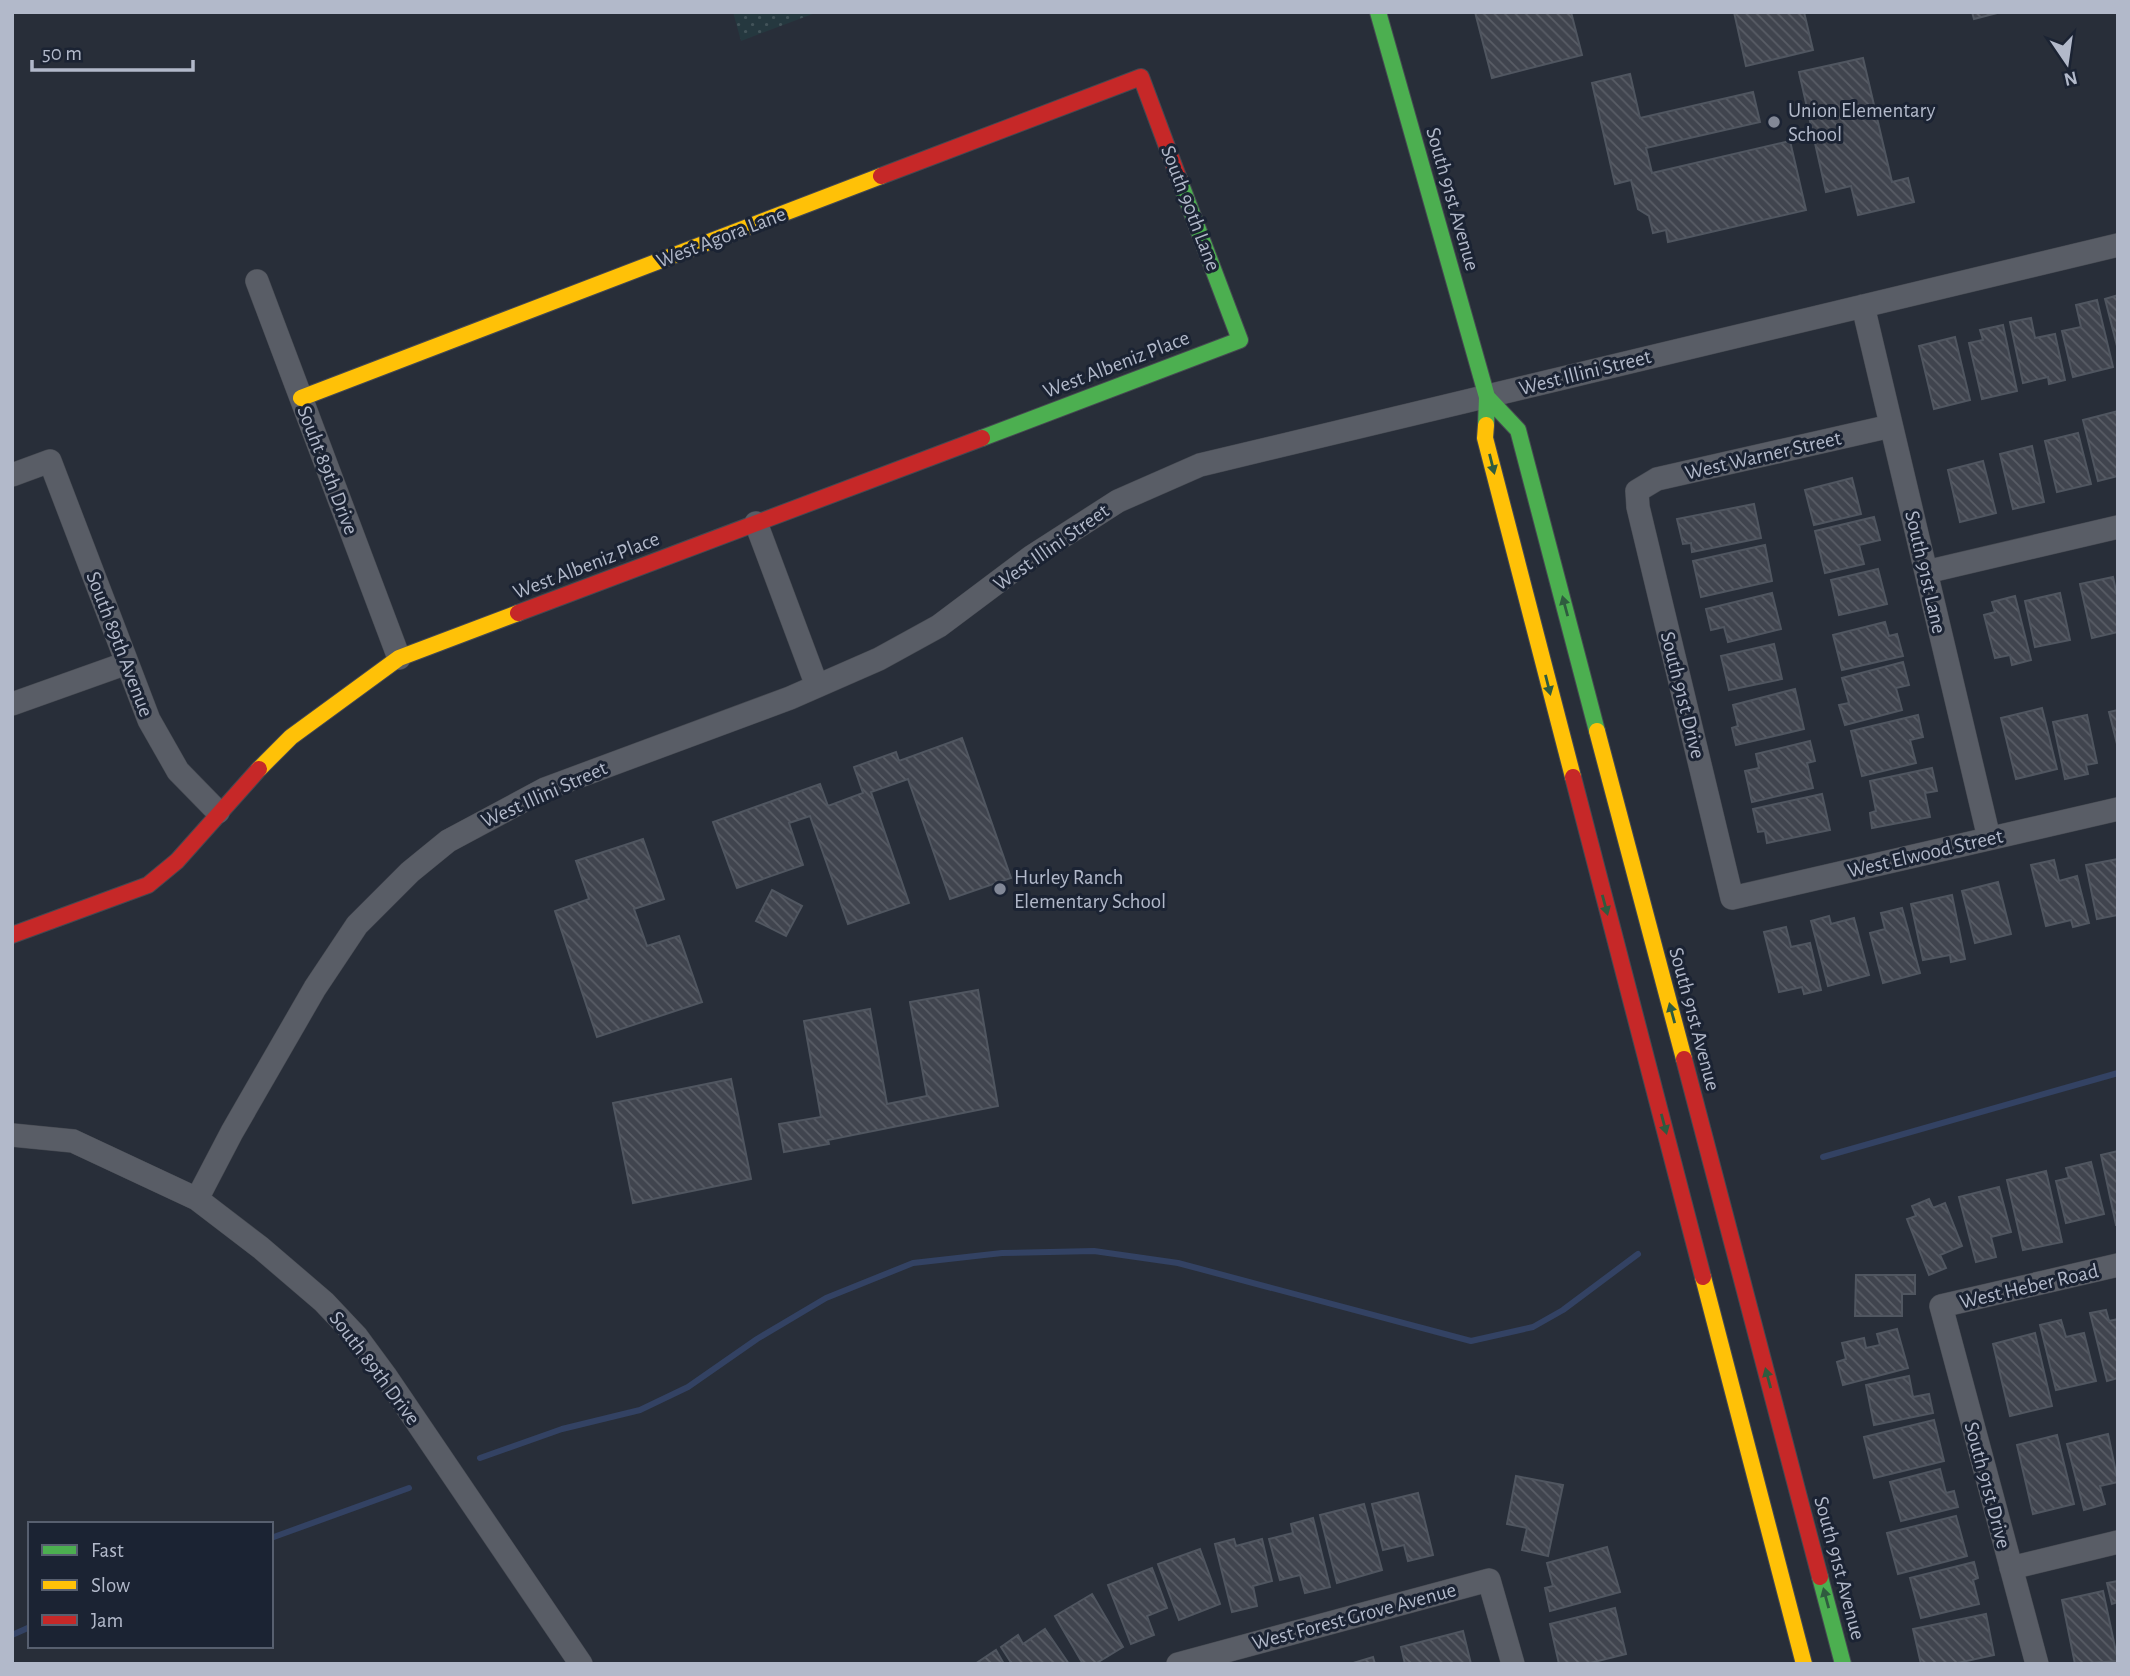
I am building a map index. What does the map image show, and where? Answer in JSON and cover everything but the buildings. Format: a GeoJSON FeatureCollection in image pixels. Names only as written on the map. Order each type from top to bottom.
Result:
{"type":"FeatureCollection","features":[{"type":"Feature","properties":{"kind":"main road","name":"South 91st Avenue"},"geometry":{"type":"LineString","coordinates":[[1378,12],[1487,397],[1485,438],[1804,1664]]}},
{"type":"Feature","properties":{"kind":"main road","name":"South 90th Lane"},"geometry":{"type":"LineString","coordinates":[[1141,77],[1240,340]]}},
{"type":"Feature","properties":{"kind":"main road","name":"West Agora Lane"},"geometry":{"type":"LineString","coordinates":[[301,398],[1141,77]]}},
{"type":"Feature","properties":{"kind":"main road","name":"West Albeniz Place"},"geometry":{"type":"LineString","coordinates":[[12,935],[148,885],[177,861],[218,812],[291,737],[399,659],[1240,340]]}},
{"type":"Feature","properties":{"kind":"main road","name":"South 91st Avenue"},"geometry":{"type":"LineString","coordinates":[[1487,397],[1518,430],[1843,1664]]}},
{"type":"Feature","properties":{"kind":"street","name":"West Illini Street"},"geometry":{"type":"LineString","coordinates":[[197,1199],[232,1132],[316,988],[357,925],[410,872],[448,841],[545,789],[817,686],[879,659],[939,626],[1031,557],[1118,501],[1200,465],[2118,245]]}},
{"type":"Feature","properties":{"kind":"street","name":"Souht 89th Drive"},"geometry":{"type":"LineString","coordinates":[[257,281],[399,659]]}},
{"type":"Feature","properties":{"kind":"street","name":"South 91st Lane"},"geometry":{"type":"LineString","coordinates":[[1863,306],[1989,838]]}},
{"type":"Feature","properties":{"kind":"street","name":"West Warner Street"},"geometry":{"type":"LineString","coordinates":[[1637,491],[1657,479],[1891,426]]}},
{"type":"Feature","properties":{"kind":"street","name":"South 89th Avenue"},"geometry":{"type":"LineString","coordinates":[[12,475],[50,461],[149,720],[178,771],[218,812]]}},
{"type":"Feature","properties":{"kind":"street","name":"South 91st Drive"},"geometry":{"type":"LineString","coordinates":[[1637,491],[1732,898]]}},
{"type":"Feature","properties":{"kind":"street"},"geometry":{"type":"LineString","coordinates":[[756,523],[817,686]]}},
{"type":"Feature","properties":{"kind":"street"},"geometry":{"type":"LineString","coordinates":[[1926,572],[2118,527]]}},
{"type":"Feature","properties":{"kind":"street"},"geometry":{"type":"LineString","coordinates":[[12,704],[127,663]]}},
{"type":"Feature","properties":{"kind":"street","name":"West Elwood Street"},"geometry":{"type":"LineString","coordinates":[[1732,898],[2118,809]]}},
{"type":"Feature","properties":{"kind":"street","name":"South 89th Drive"},"geometry":{"type":"LineString","coordinates":[[12,1135],[73,1141],[197,1199],[261,1248],[324,1302],[357,1337],[581,1664]]}},
{"type":"Feature","properties":{"kind":"street","name":"West Heber Road"},"geometry":{"type":"LineString","coordinates":[[1941,1306],[2118,1265]]}},
{"type":"Feature","properties":{"kind":"street","name":"South 91st Drive"},"geometry":{"type":"LineString","coordinates":[[1941,1306],[2037,1664]]}},
{"type":"Feature","properties":{"kind":"street"},"geometry":{"type":"LineString","coordinates":[[2011,1568],[2118,1542]]}},
{"type":"Feature","properties":{"kind":"street","name":"West Forest Grove Avenue"},"geometry":{"type":"LineString","coordinates":[[1178,1664],[1489,1580],[1513,1664]]}},
{"type":"Feature","properties":{"kind":"shaded area"},"geometry":{"type":"Polygon","coordinates":[[[733,12],[818,12],[741,41],[733,12]]]}},
{"type":"Feature","properties":{"kind":"waterway"},"geometry":{"type":"LineString","coordinates":[[1823,1157],[2118,1073]]}},
{"type":"Feature","properties":{"kind":"waterway"},"geometry":{"type":"LineString","coordinates":[[480,1458],[562,1429],[640,1410],[688,1387],[757,1339],[826,1298],[913,1263],[1002,1253],[1094,1251],[1178,1263],[1471,1341],[1533,1327],[1563,1310],[1638,1254]]}},
{"type":"Feature","properties":{"kind":"waterway"},"geometry":{"type":"LineString","coordinates":[[273,1537],[409,1488]]}},
{"type":"Feature","properties":{"kind":"waterway"},"geometry":{"type":"LineString","coordinates":[[12,1635],[28,1628]]}},
{"type":"Feature","properties":{"kind":"traffic: fast"},"geometry":{"type":"LineString","coordinates":[[1378,12],[1487,397],[1486,425]]}},
{"type":"Feature","properties":{"kind":"traffic: fast"},"geometry":{"type":"LineString","coordinates":[[982,438],[1240,340],[1179,179]]}},
{"type":"Feature","properties":{"kind":"traffic: fast"},"geometry":{"type":"LineString","coordinates":[[1487,397],[1518,430],[1597,731]]}},
{"type":"Feature","properties":{"kind":"traffic: fast"},"geometry":{"type":"LineString","coordinates":[[1820,1577],[1843,1664]]}},
{"type":"Feature","properties":{"kind":"traffic: slow"},"geometry":{"type":"LineString","coordinates":[[301,398],[881,176]]}},
{"type":"Feature","properties":{"kind":"traffic: slow"},"geometry":{"type":"LineString","coordinates":[[1486,425],[1485,438],[1573,777]]}},
{"type":"Feature","properties":{"kind":"traffic: slow"},"geometry":{"type":"LineString","coordinates":[[259,769],[291,737],[399,658],[518,613]]}},
{"type":"Feature","properties":{"kind":"traffic: slow"},"geometry":{"type":"LineString","coordinates":[[1597,731],[1684,1059]]}},
{"type":"Feature","properties":{"kind":"traffic: slow"},"geometry":{"type":"LineString","coordinates":[[1703,1277],[1804,1664]]}},
{"type":"Feature","properties":{"kind":"traffic: jam"},"geometry":{"type":"LineString","coordinates":[[881,176],[1141,77],[1179,179]]}},
{"type":"Feature","properties":{"kind":"traffic: jam"},"geometry":{"type":"LineString","coordinates":[[518,613],[982,438]]}},
{"type":"Feature","properties":{"kind":"traffic: jam"},"geometry":{"type":"LineString","coordinates":[[12,935],[148,885],[177,861],[259,769]]}},
{"type":"Feature","properties":{"kind":"traffic: jam"},"geometry":{"type":"LineString","coordinates":[[1573,777],[1703,1277]]}},
{"type":"Feature","properties":{"kind":"traffic: jam"},"geometry":{"type":"LineString","coordinates":[[1684,1059],[1820,1577]]}},
{"type":"Feature","properties":{"kind":"place","name":"Union Elementary School"},"geometry":{"type":"Point","coordinates":[1774,122]}},
{"type":"Feature","properties":{"kind":"place","name":"Hurley Ranch Elementary School"},"geometry":{"type":"Point","coordinates":[1000,889]}}]}
